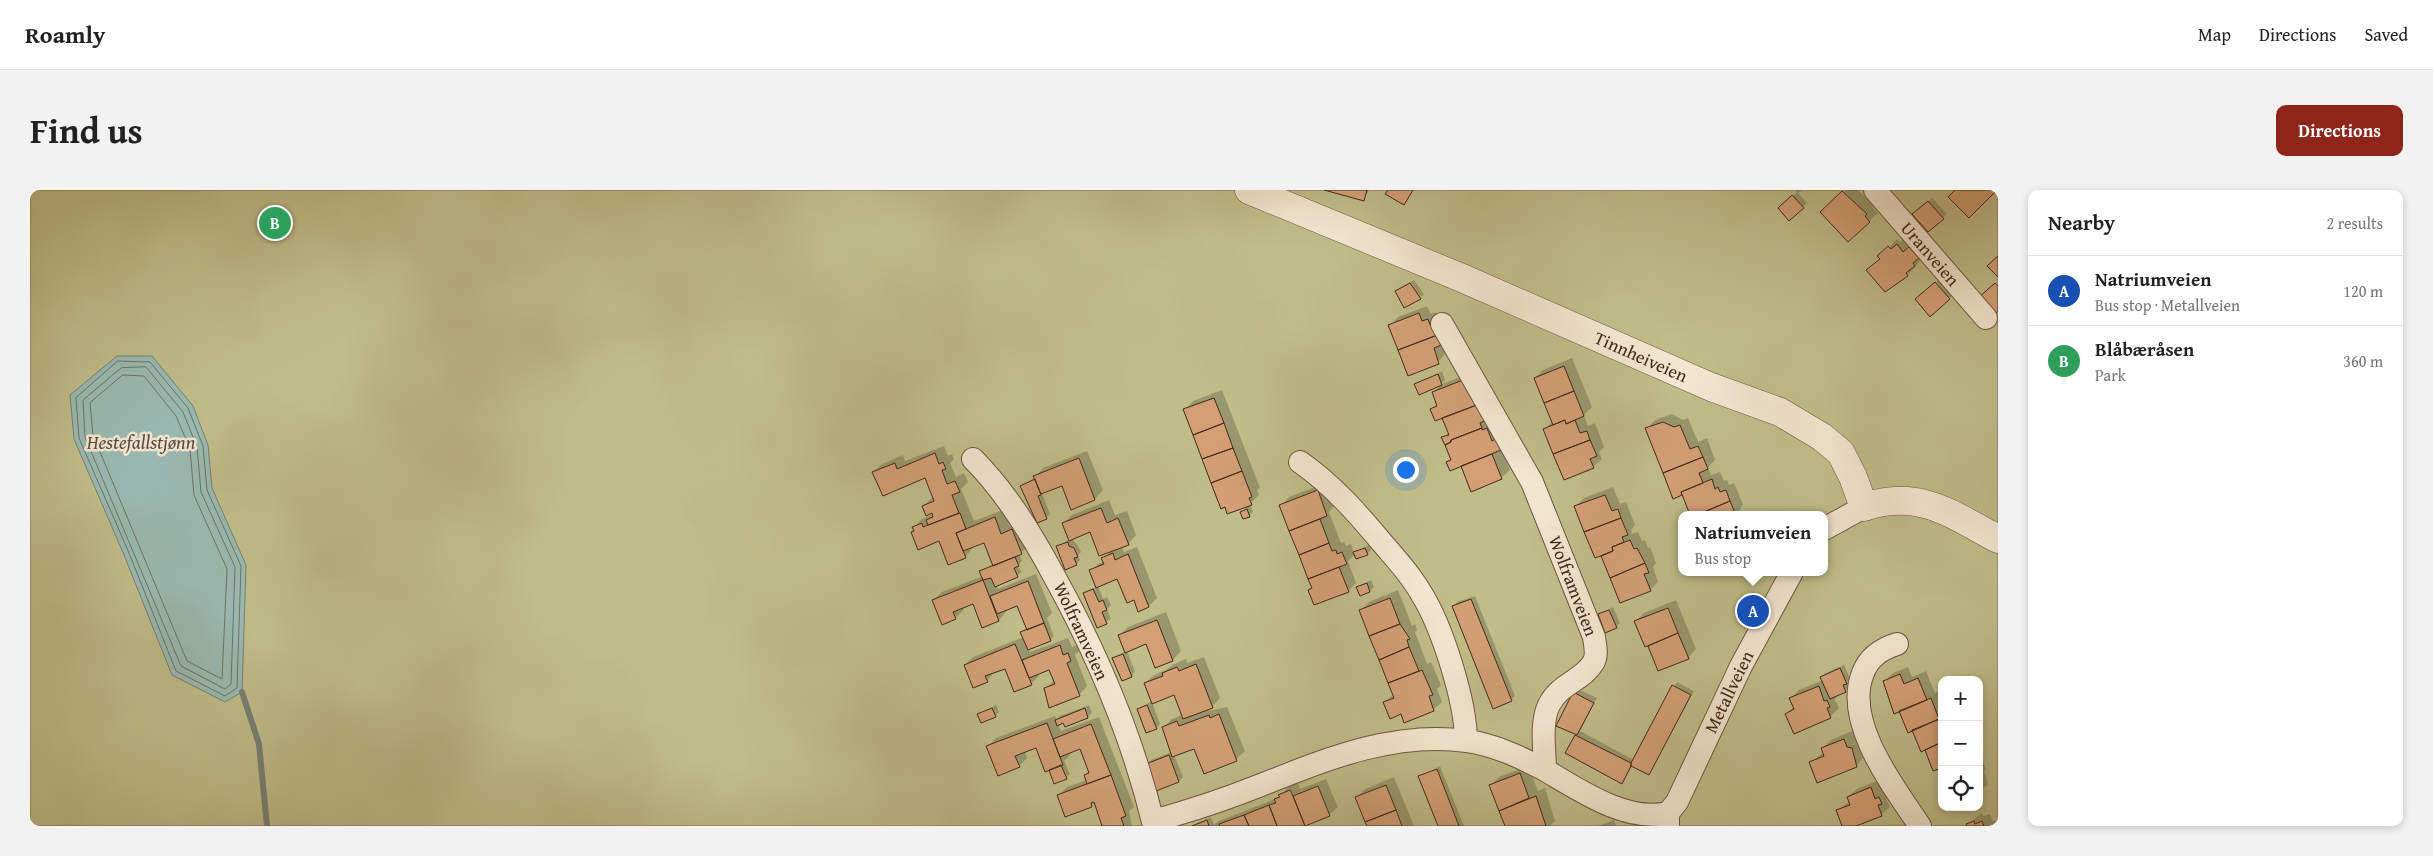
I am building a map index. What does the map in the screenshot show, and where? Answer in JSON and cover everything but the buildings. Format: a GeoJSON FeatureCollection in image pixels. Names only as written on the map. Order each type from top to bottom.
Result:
{"type":"FeatureCollection","features":[{"type":"Feature","properties":{"kind":"street","name":"Tinnheiveien"},"geometry":{"type":"LineString","coordinates":[[1249,190],[1462,278],[1711,387],[1780,412],[1822,437],[1841,453],[1853,477],[1864,507]]}},
{"type":"Feature","properties":{"kind":"street","name":"Uranveien"},"geometry":{"type":"LineString","coordinates":[[1875,190],[1986,318]]}},
{"type":"Feature","properties":{"kind":"street","name":"Wolframveien"},"geometry":{"type":"LineString","coordinates":[[973,459],[987,473],[1017,513],[1076,615],[1128,738],[1154,823],[1344,752],[1405,740],[1466,741],[1517,756],[1545,770],[1544,729],[1548,706],[1556,694],[1594,663],[1596,655],[1594,637],[1532,482],[1442,324]]}},
{"type":"Feature","properties":{"kind":"street"},"geometry":{"type":"LineString","coordinates":[[1300,462],[1335,489],[1410,576],[1422,593],[1455,676],[1462,704],[1466,741]]}},
{"type":"Feature","properties":{"kind":"street"},"geometry":{"type":"LineString","coordinates":[[1828,526],[1864,507],[1883,501],[1909,500],[1935,506],[1998,539]]}},
{"type":"Feature","properties":{"kind":"street","name":"Metallveien"},"geometry":{"type":"LineString","coordinates":[[1545,770],[1570,785],[1625,810],[1668,819],[1741,666],[1790,576]]}},
{"type":"Feature","properties":{"kind":"street"},"geometry":{"type":"LineString","coordinates":[[1897,644],[1886,647],[1875,655],[1866,666],[1858,684],[1858,706],[1864,727],[1888,778],[1920,826]]}},
{"type":"Feature","properties":{"kind":"shaded area"},"geometry":{"type":"Polygon","coordinates":[[[30,190],[1998,190],[1998,826],[30,826],[30,190]]]}},
{"type":"Feature","properties":{"kind":"water","name":"Hestefallstjønn"},"geometry":{"type":"Polygon","coordinates":[[[117,356],[152,356],[193,406],[208,445],[212,488],[246,565],[242,692],[225,702],[172,675],[124,555],[74,439],[70,395],[117,356]]]}},
{"type":"Feature","properties":{"kind":"waterway"},"geometry":{"type":"LineString","coordinates":[[242,692],[259,744],[267,826]]}},
{"type":"Feature","properties":{"kind":"place","name":"Blåbæråsen"},"geometry":{"type":"Point","coordinates":[275,223]}},
{"type":"Feature","properties":{"kind":"place","name":"Natriumveien"},"geometry":{"type":"Point","coordinates":[1753,611]}}]}
